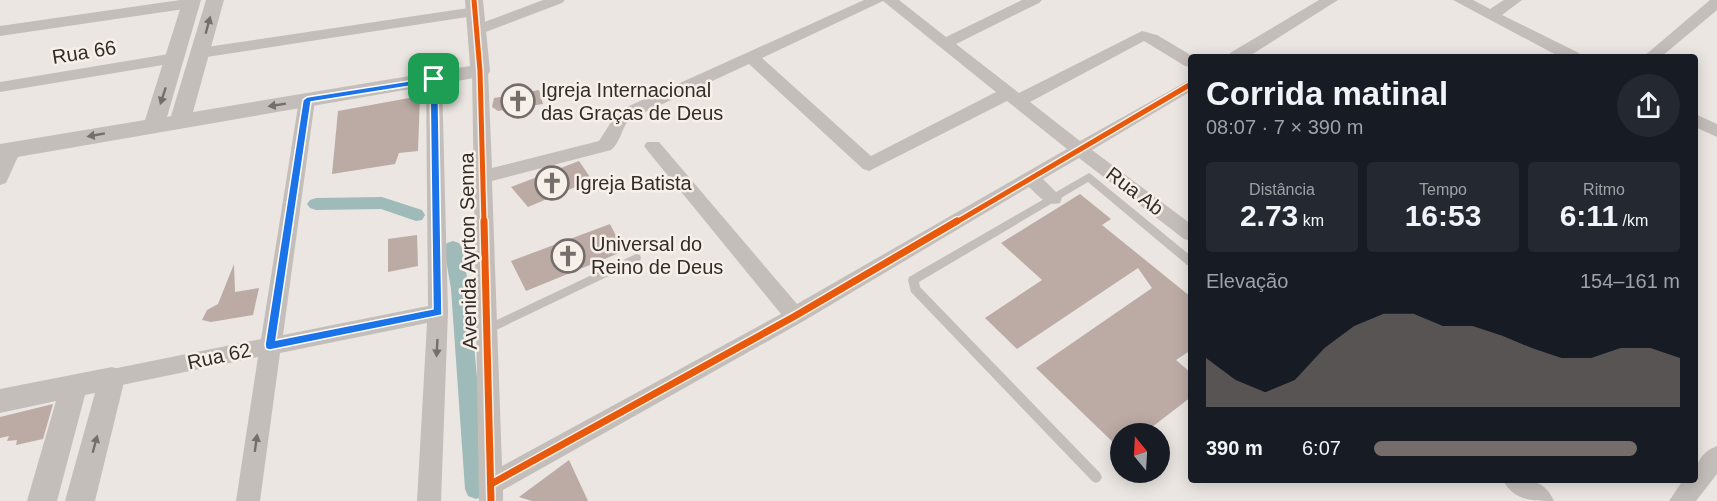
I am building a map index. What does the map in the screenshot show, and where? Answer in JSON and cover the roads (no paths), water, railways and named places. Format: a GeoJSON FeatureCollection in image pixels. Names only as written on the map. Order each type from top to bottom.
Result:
{"type":"FeatureCollection","features":[{"type":"Feature","properties":{"kind":"street"},"geometry":{"type":"LineString","coordinates":[[180,121],[215,0]]}},
{"type":"Feature","properties":{"kind":"street"},"geometry":{"type":"LineString","coordinates":[[200,54],[557,0]]}},
{"type":"Feature","properties":{"kind":"street"},"geometry":{"type":"LineString","coordinates":[[483,177],[605,146],[612,140],[618,119],[624,115],[876,0]]}},
{"type":"Feature","properties":{"kind":"street","name":"Rua Ab"},"geometry":{"type":"LineString","coordinates":[[890,0],[1188,232]]}},
{"type":"Feature","properties":{"kind":"street"},"geometry":{"type":"LineString","coordinates":[[946,43],[1034,0]]}},
{"type":"Feature","properties":{"kind":"street"},"geometry":{"type":"LineString","coordinates":[[1241,54],[1330,0]]}},
{"type":"Feature","properties":{"kind":"street"},"geometry":{"type":"LineString","coordinates":[[1461,0],[1567,54]]}},
{"type":"Feature","properties":{"kind":"street"},"geometry":{"type":"LineString","coordinates":[[1491,15],[1514,0]]}},
{"type":"Feature","properties":{"kind":"street"},"geometry":{"type":"LineString","coordinates":[[0,31],[192,1],[154,125]]}},
{"type":"Feature","properties":{"kind":"street"},"geometry":{"type":"LineString","coordinates":[[1655,54],[1717,2]]}},
{"type":"Feature","properties":{"kind":"street","name":"Avenida Ayrton Senna"},"geometry":{"type":"LineString","coordinates":[[476,14],[480,71],[491,493]]}},
{"type":"Feature","properties":{"kind":"street"},"geometry":{"type":"LineString","coordinates":[[752,58],[868,165],[1142,36],[1149,37],[1188,60]]}},
{"type":"Feature","properties":{"kind":"street","name":"Rua 66"},"geometry":{"type":"LineString","coordinates":[[0,87],[175,58]]}},
{"type":"Feature","properties":{"kind":"street"},"geometry":{"type":"LineString","coordinates":[[0,178],[6,151],[480,71]]}},
{"type":"Feature","properties":{"kind":"street"},"geometry":{"type":"LineString","coordinates":[[429,501],[438,312],[434,79]]}},
{"type":"Feature","properties":{"kind":"street"},"geometry":{"type":"LineString","coordinates":[[491,493],[1032,179],[1188,86]]}},
{"type":"Feature","properties":{"kind":"street"},"geometry":{"type":"LineString","coordinates":[[248,501],[307,100]]}},
{"type":"Feature","properties":{"kind":"street"},"geometry":{"type":"LineString","coordinates":[[1698,122],[1717,131]]}},
{"type":"Feature","properties":{"kind":"street"},"geometry":{"type":"LineString","coordinates":[[652,146],[795,316]]}},
{"type":"Feature","properties":{"kind":"street"},"geometry":{"type":"LineString","coordinates":[[1032,179],[1053,198]]}},
{"type":"Feature","properties":{"kind":"street","name":"Rua 62"},"geometry":{"type":"LineString","coordinates":[[0,401],[438,312]]}},
{"type":"Feature","properties":{"kind":"street"},"geometry":{"type":"LineString","coordinates":[[80,501],[112,378]]}},
{"type":"Feature","properties":{"kind":"street"},"geometry":{"type":"LineString","coordinates":[[42,501],[74,386]]}},
{"type":"Feature","properties":{"kind":"street"},"geometry":{"type":"LineString","coordinates":[[1698,480],[1717,456]]}},
{"type":"Feature","properties":{"kind":"street"},"geometry":{"type":"LineString","coordinates":[[1519,483],[1542,501]]}},
{"type":"Feature","properties":{"kind":"street"},"geometry":{"type":"LineString","coordinates":[[1681,501],[1695,483]]}},
{"type":"Feature","properties":{"kind":"lane"},"geometry":{"type":"LineString","coordinates":[[1096,477],[915,289],[912,283],[917,276],[1091,178],[1188,259]]}},
{"type":"Feature","properties":{"kind":"lane"},"geometry":{"type":"LineString","coordinates":[[486,330],[636,258]]}},
{"type":"Feature","properties":{"kind":"waterway"},"geometry":{"type":"LineString","coordinates":[[316,204],[382,203],[416,215]]}},
{"type":"Feature","properties":{"kind":"waterway"},"geometry":{"type":"LineString","coordinates":[[453,248],[460,289],[476,489]]}},
{"type":"Feature","properties":{"kind":"place","name":"Igreja Internacional das Graças de Deus"},"geometry":{"type":"Point","coordinates":[518,101]}},
{"type":"Feature","properties":{"kind":"place","name":"Igreja Batista"},"geometry":{"type":"Point","coordinates":[552,183]}},
{"type":"Feature","properties":{"kind":"place","name":"Universal do Reino de Deus"},"geometry":{"type":"Point","coordinates":[568,256]}}]}
